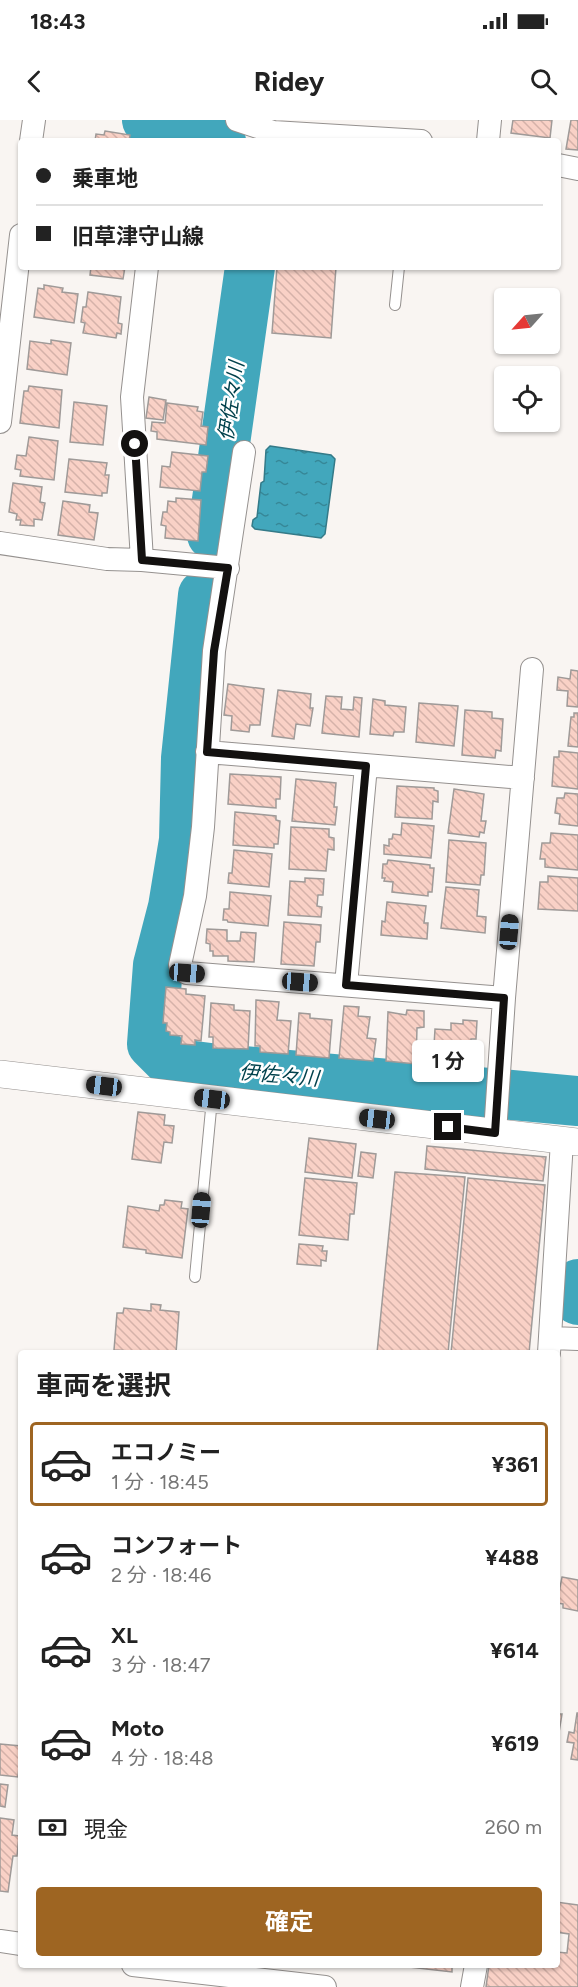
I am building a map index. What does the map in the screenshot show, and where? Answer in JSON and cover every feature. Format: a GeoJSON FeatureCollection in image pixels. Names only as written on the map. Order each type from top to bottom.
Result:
{"type":"FeatureCollection","features":[{"type":"Feature","properties":{"kind":"street"},"geometry":{"type":"LineString","coordinates":[[32,138],[34,120]]}},
{"type":"Feature","properties":{"kind":"street"},"geometry":{"type":"LineString","coordinates":[[237,120],[273,132],[368,138]]}},
{"type":"Feature","properties":{"kind":"street"},"geometry":{"type":"LineString","coordinates":[[488,138],[490,120]]}},
{"type":"Feature","properties":{"kind":"street"},"geometry":{"type":"LineString","coordinates":[[561,166],[578,169]]}},
{"type":"Feature","properties":{"kind":"street"},"geometry":{"type":"LineString","coordinates":[[0,422],[18,262]]}},
{"type":"Feature","properties":{"kind":"street"},"geometry":{"type":"LineString","coordinates":[[142,560],[132,397],[147,270]]}},
{"type":"Feature","properties":{"kind":"street"},"geometry":{"type":"LineString","coordinates":[[244,452],[214,651],[203,827],[195,896],[180,965],[187,973],[504,998]]}},
{"type":"Feature","properties":{"kind":"street"},"geometry":{"type":"LineString","coordinates":[[0,543],[107,559],[228,568]]}},
{"type":"Feature","properties":{"kind":"street"},"geometry":{"type":"LineString","coordinates":[[496,1120],[532,669]]}},
{"type":"Feature","properties":{"kind":"street"},"geometry":{"type":"LineString","coordinates":[[207,752],[523,778]]}},
{"type":"Feature","properties":{"kind":"street"},"geometry":{"type":"LineString","coordinates":[[346,985],[366,766]]}},
{"type":"Feature","properties":{"kind":"street"},"geometry":{"type":"LineString","coordinates":[[0,1074],[212,1099],[496,1120],[572,1142],[562,1342]]}},
{"type":"Feature","properties":{"kind":"street"},"geometry":{"type":"LineString","coordinates":[[0,1941],[18,1944]]}},
{"type":"Feature","properties":{"kind":"street"},"geometry":{"type":"LineString","coordinates":[[159,1968],[325,1987]]}},
{"type":"Feature","properties":{"kind":"street"},"geometry":{"type":"LineString","coordinates":[[472,1987],[475,1968]]}},
{"type":"Feature","properties":{"kind":"lane"},"geometry":{"type":"LineString","coordinates":[[395,305],[399,270]]}},
{"type":"Feature","properties":{"kind":"lane"},"geometry":{"type":"LineString","coordinates":[[195,1277],[212,1099]]}},
{"type":"Feature","properties":{"kind":"water"},"geometry":{"type":"Polygon","coordinates":[[[270,446],[331,455],[335,459],[325,534],[321,538],[255,529],[252,526],[253,520],[257,517],[261,483],[264,481],[266,450],[270,446]]]}},
{"type":"Feature","properties":{"kind":"building"},"geometry":{"type":"Polygon","coordinates":[[[513,120],[552,120],[550,138],[511,133],[513,120]]]}},
{"type":"Feature","properties":{"kind":"building"},"geometry":{"type":"Polygon","coordinates":[[[571,120],[578,120],[578,150],[566,149],[571,120]]]}},
{"type":"Feature","properties":{"kind":"building"},"geometry":{"type":"Polygon","coordinates":[[[105,131],[130,135],[130,138],[95,138],[96,134],[104,135],[105,131]]]}},
{"type":"Feature","properties":{"kind":"building"},"geometry":{"type":"Polygon","coordinates":[[[91,270],[124,270],[123,279],[90,275],[91,270]]]}},
{"type":"Feature","properties":{"kind":"building"},"geometry":{"type":"Polygon","coordinates":[[[277,270],[336,270],[331,338],[272,333],[277,270]]]}},
{"type":"Feature","properties":{"kind":"building"},"geometry":{"type":"Polygon","coordinates":[[[44,285],[63,288],[62,292],[78,294],[74,323],[34,317],[38,288],[44,289],[44,285]]]}},
{"type":"Feature","properties":{"kind":"building"},"geometry":{"type":"Polygon","coordinates":[[[88,292],[121,297],[118,323],[122,324],[121,334],[117,333],[116,338],[83,333],[85,323],[81,322],[88,292]]]}},
{"type":"Feature","properties":{"kind":"building"},"geometry":{"type":"Polygon","coordinates":[[[51,340],[71,343],[67,375],[27,369],[30,341],[51,344],[51,340]]]}},
{"type":"Feature","properties":{"kind":"building"},"geometry":{"type":"Polygon","coordinates":[[[29,386],[62,390],[59,428],[20,423],[24,391],[28,391],[29,386]]]}},
{"type":"Feature","properties":{"kind":"building"},"geometry":{"type":"Polygon","coordinates":[[[149,397],[166,400],[163,420],[146,418],[149,397]]]}},
{"type":"Feature","properties":{"kind":"building"},"geometry":{"type":"Polygon","coordinates":[[[74,402],[107,406],[103,445],[70,442],[74,402]]]}},
{"type":"Feature","properties":{"kind":"building"},"geometry":{"type":"Polygon","coordinates":[[[167,403],[198,407],[197,411],[203,412],[201,426],[208,427],[206,445],[157,439],[157,432],[151,431],[152,422],[165,423],[167,403]]]}},
{"type":"Feature","properties":{"kind":"building"},"geometry":{"type":"Polygon","coordinates":[[[29,437],[58,441],[54,480],[20,476],[21,470],[15,469],[17,455],[26,456],[29,437]]]}},
{"type":"Feature","properties":{"kind":"building"},"geometry":{"type":"Polygon","coordinates":[[[172,452],[208,456],[206,472],[202,472],[200,491],[160,487],[162,466],[170,467],[172,452]]]}},
{"type":"Feature","properties":{"kind":"building"},"geometry":{"type":"Polygon","coordinates":[[[69,459],[107,463],[105,475],[109,475],[107,493],[102,493],[102,496],[65,492],[69,459]]]}},
{"type":"Feature","properties":{"kind":"building"},"geometry":{"type":"Polygon","coordinates":[[[13,483],[42,487],[40,502],[45,503],[42,520],[34,519],[34,526],[20,525],[21,520],[16,520],[17,514],[9,512],[13,483]]]}},
{"type":"Feature","properties":{"kind":"building"},"geometry":{"type":"Polygon","coordinates":[[[176,498],[201,500],[198,541],[165,538],[166,526],[161,525],[163,512],[167,512],[168,501],[176,502],[176,498]]]}},
{"type":"Feature","properties":{"kind":"building"},"geometry":{"type":"Polygon","coordinates":[[[63,501],[90,505],[89,512],[98,513],[94,540],[58,535],[63,501]]]}},
{"type":"Feature","properties":{"kind":"building"},"geometry":{"type":"Polygon","coordinates":[[[571,670],[578,671],[578,707],[567,706],[568,691],[557,690],[558,677],[570,679],[571,670]]]}},
{"type":"Feature","properties":{"kind":"building"},"geometry":{"type":"Polygon","coordinates":[[[228,684],[264,689],[260,725],[250,725],[249,732],[231,730],[232,716],[224,715],[228,684]]]}},
{"type":"Feature","properties":{"kind":"building"},"geometry":{"type":"Polygon","coordinates":[[[278,690],[311,694],[310,708],[313,708],[310,726],[296,724],[294,739],[272,736],[278,690]]]}},
{"type":"Feature","properties":{"kind":"building"},"geometry":{"type":"Polygon","coordinates":[[[326,696],[342,697],[341,709],[353,710],[354,697],[362,698],[359,737],[322,733],[326,696]]]}},
{"type":"Feature","properties":{"kind":"building"},"geometry":{"type":"Polygon","coordinates":[[[373,699],[385,701],[385,705],[406,707],[404,732],[394,732],[393,736],[370,734],[373,699]]]}},
{"type":"Feature","properties":{"kind":"building"},"geometry":{"type":"Polygon","coordinates":[[[419,703],[458,706],[454,746],[416,742],[419,703]]]}},
{"type":"Feature","properties":{"kind":"building"},"geometry":{"type":"Polygon","coordinates":[[[465,710],[492,712],[492,718],[503,719],[501,751],[496,750],[495,758],[462,755],[465,710]]]}},
{"type":"Feature","properties":{"kind":"building"},"geometry":{"type":"Polygon","coordinates":[[[574,713],[578,713],[578,747],[568,746],[571,717],[574,717],[574,713]]]}},
{"type":"Feature","properties":{"kind":"building"},"geometry":{"type":"Polygon","coordinates":[[[559,751],[578,753],[578,789],[552,786],[554,757],[559,757],[559,751]]]}},
{"type":"Feature","properties":{"kind":"building"},"geometry":{"type":"Polygon","coordinates":[[[230,774],[281,777],[280,799],[276,799],[276,808],[228,804],[230,774]]]}},
{"type":"Feature","properties":{"kind":"building"},"geometry":{"type":"Polygon","coordinates":[[[296,779],[336,783],[335,825],[292,821],[296,779]]]}},
{"type":"Feature","properties":{"kind":"building"},"geometry":{"type":"Polygon","coordinates":[[[397,786],[434,788],[438,791],[438,802],[433,801],[432,819],[395,817],[397,786]]]}},
{"type":"Feature","properties":{"kind":"building"},"geometry":{"type":"Polygon","coordinates":[[[454,789],[484,794],[481,821],[486,821],[484,833],[480,832],[479,837],[448,833],[454,789]]]}},
{"type":"Feature","properties":{"kind":"building"},"geometry":{"type":"Polygon","coordinates":[[[565,793],[578,794],[578,826],[559,824],[560,814],[555,813],[557,798],[564,798],[565,793]]]}},
{"type":"Feature","properties":{"kind":"building"},"geometry":{"type":"Polygon","coordinates":[[[235,812],[276,816],[276,820],[280,821],[278,844],[274,844],[274,848],[233,845],[235,812]]]}},
{"type":"Feature","properties":{"kind":"building"},"geometry":{"type":"Polygon","coordinates":[[[402,823],[434,826],[431,858],[384,854],[384,845],[389,846],[389,839],[392,839],[393,834],[401,835],[402,823]]]}},
{"type":"Feature","properties":{"kind":"building"},"geometry":{"type":"Polygon","coordinates":[[[291,827],[329,829],[329,837],[334,838],[334,850],[328,849],[326,871],[289,869],[291,827]]]}},
{"type":"Feature","properties":{"kind":"building"},"geometry":{"type":"Polygon","coordinates":[[[551,833],[578,835],[578,870],[545,867],[545,859],[540,859],[542,843],[550,843],[551,833]]]}},
{"type":"Feature","properties":{"kind":"building"},"geometry":{"type":"Polygon","coordinates":[[[449,840],[486,843],[484,875],[481,875],[480,885],[446,882],[449,840]]]}},
{"type":"Feature","properties":{"kind":"building"},"geometry":{"type":"Polygon","coordinates":[[[234,850],[272,854],[269,887],[228,883],[229,873],[232,873],[234,850]]]}},
{"type":"Feature","properties":{"kind":"building"},"geometry":{"type":"Polygon","coordinates":[[[388,860],[430,865],[430,868],[434,868],[432,892],[428,892],[428,896],[392,892],[393,882],[384,881],[385,878],[382,878],[383,864],[387,864],[388,860]]]}},
{"type":"Feature","properties":{"kind":"building"},"geometry":{"type":"Polygon","coordinates":[[[548,876],[578,878],[578,911],[538,909],[540,882],[548,882],[548,876]]]}},
{"type":"Feature","properties":{"kind":"building"},"geometry":{"type":"Polygon","coordinates":[[[305,878],[324,879],[323,895],[318,895],[317,906],[322,907],[321,917],[288,915],[290,881],[305,882],[305,878]]]}},
{"type":"Feature","properties":{"kind":"building"},"geometry":{"type":"Polygon","coordinates":[[[446,887],[479,890],[477,916],[486,917],[485,933],[441,928],[446,887]]]}},
{"type":"Feature","properties":{"kind":"building"},"geometry":{"type":"Polygon","coordinates":[[[230,892],[271,896],[268,926],[223,920],[224,909],[229,909],[230,892]]]}},
{"type":"Feature","properties":{"kind":"building"},"geometry":{"type":"Polygon","coordinates":[[[387,902],[426,906],[424,923],[428,923],[427,939],[381,935],[387,902]]]}},
{"type":"Feature","properties":{"kind":"building"},"geometry":{"type":"Polygon","coordinates":[[[284,922],[321,925],[320,942],[316,942],[314,966],[281,964],[284,922]]]}},
{"type":"Feature","properties":{"kind":"building"},"geometry":{"type":"Polygon","coordinates":[[[207,929],[227,930],[227,941],[240,941],[241,932],[256,933],[254,962],[228,961],[228,956],[213,956],[210,944],[206,943],[207,929]]]}},
{"type":"Feature","properties":{"kind":"building"},"geometry":{"type":"Polygon","coordinates":[[[166,987],[186,989],[186,994],[205,996],[201,1041],[195,1040],[195,1045],[181,1044],[182,1036],[170,1035],[170,1032],[166,1031],[167,1023],[163,1023],[166,987]]]}},
{"type":"Feature","properties":{"kind":"building"},"geometry":{"type":"Polygon","coordinates":[[[256,1000],[279,1002],[277,1020],[291,1021],[288,1054],[260,1052],[260,1046],[255,1046],[256,1000]]]}},
{"type":"Feature","properties":{"kind":"building"},"geometry":{"type":"Polygon","coordinates":[[[211,1003],[234,1005],[234,1010],[250,1011],[248,1049],[213,1048],[213,1037],[209,1037],[211,1003]]]}},
{"type":"Feature","properties":{"kind":"building"},"geometry":{"type":"Polygon","coordinates":[[[344,1006],[359,1007],[358,1016],[370,1017],[367,1038],[376,1039],[373,1061],[339,1058],[344,1006]]]}},
{"type":"Feature","properties":{"kind":"building"},"geometry":{"type":"Polygon","coordinates":[[[407,1010],[424,1011],[424,1027],[417,1028],[416,1064],[386,1061],[388,1012],[406,1015],[407,1010]]]}},
{"type":"Feature","properties":{"kind":"building"},"geometry":{"type":"Polygon","coordinates":[[[299,1013],[310,1014],[310,1018],[332,1020],[329,1058],[296,1055],[299,1013]]]}},
{"type":"Feature","properties":{"kind":"building"},"geometry":{"type":"Polygon","coordinates":[[[463,1020],[477,1021],[476,1039],[471,1039],[469,1065],[433,1062],[435,1029],[451,1030],[451,1023],[463,1024],[463,1020]]]}},
{"type":"Feature","properties":{"kind":"building"},"geometry":{"type":"Polygon","coordinates":[[[138,1112],[165,1115],[164,1125],[174,1126],[172,1143],[164,1142],[161,1163],[132,1159],[138,1112]]]}},
{"type":"Feature","properties":{"kind":"building"},"geometry":{"type":"Polygon","coordinates":[[[309,1138],[356,1144],[352,1178],[305,1172],[309,1138]]]}},
{"type":"Feature","properties":{"kind":"building"},"geometry":{"type":"Polygon","coordinates":[[[427,1146],[546,1157],[543,1181],[425,1169],[427,1146]]]}},
{"type":"Feature","properties":{"kind":"building"},"geometry":{"type":"Polygon","coordinates":[[[361,1152],[376,1154],[373,1178],[358,1176],[361,1152]]]}},
{"type":"Feature","properties":{"kind":"building"},"geometry":{"type":"Polygon","coordinates":[[[395,1172],[465,1177],[448,1350],[377,1350],[395,1172]]]}},
{"type":"Feature","properties":{"kind":"building"},"geometry":{"type":"Polygon","coordinates":[[[305,1178],[357,1183],[354,1214],[350,1214],[348,1240],[299,1235],[305,1178]]]}},
{"type":"Feature","properties":{"kind":"building"},"geometry":{"type":"Polygon","coordinates":[[[468,1178],[545,1185],[529,1350],[451,1350],[468,1178]]]}},
{"type":"Feature","properties":{"kind":"building"},"geometry":{"type":"Polygon","coordinates":[[[165,1200],[182,1202],[181,1208],[188,1209],[182,1258],[123,1247],[128,1206],[159,1211],[160,1205],[164,1205],[165,1200]]]}},
{"type":"Feature","properties":{"kind":"building"},"geometry":{"type":"Polygon","coordinates":[[[299,1244],[323,1246],[322,1251],[327,1251],[326,1261],[321,1260],[321,1266],[297,1264],[299,1244]]]}},
{"type":"Feature","properties":{"kind":"building"},"geometry":{"type":"Polygon","coordinates":[[[151,1304],[161,1305],[160,1310],[179,1312],[176,1350],[114,1350],[117,1313],[123,1313],[124,1308],[151,1311],[151,1304]]]}},
{"type":"Feature","properties":{"kind":"building"},"geometry":{"type":"Polygon","coordinates":[[[562,1577],[578,1580],[578,1611],[563,1608],[563,1604],[560,1604],[562,1577]]]}},
{"type":"Feature","properties":{"kind":"building"},"geometry":{"type":"Polygon","coordinates":[[[577,1713],[578,1760],[571,1759],[574,1743],[567,1742],[569,1732],[574,1733],[577,1713]]]}},
{"type":"Feature","properties":{"kind":"building"},"geometry":{"type":"Polygon","coordinates":[[[0,1744],[18,1746],[18,1777],[0,1775],[0,1744]]]}},
{"type":"Feature","properties":{"kind":"building"},"geometry":{"type":"Polygon","coordinates":[[[0,1784],[8,1785],[5,1807],[0,1806],[0,1784]]]}},
{"type":"Feature","properties":{"kind":"building"},"geometry":{"type":"Polygon","coordinates":[[[0,1818],[14,1820],[12,1835],[18,1836],[18,1846],[17,1856],[13,1856],[8,1892],[0,1891],[0,1818]]]}},
{"type":"Feature","properties":{"kind":"building"},"geometry":{"type":"Polygon","coordinates":[[[560,1903],[578,1905],[578,1987],[486,1987],[489,1968],[560,1968],[560,1952],[567,1953],[569,1934],[560,1933],[560,1903]]]}},
{"type":"Feature","properties":{"kind":"building"},"geometry":{"type":"Polygon","coordinates":[[[417,1968],[452,1968],[452,1972],[417,1968]]]}},
{"type":"Feature","properties":{"kind":"waterway","name":"伊佐々川"},"geometry":{"type":"LineString","coordinates":[[147,120],[210,138]]}},
{"type":"Feature","properties":{"kind":"waterway","name":"伊佐々川"},"geometry":{"type":"LineString","coordinates":[[212,535],[250,270]]}},
{"type":"Feature","properties":{"kind":"waterway","name":"伊佐々川"},"geometry":{"type":"LineString","coordinates":[[203,595],[186,758],[184,840],[173,907],[158,965],[152,1044],[171,1063],[578,1101]]}},
{"type":"Feature","properties":{"kind":"waterway","name":"伊佐々川"},"geometry":{"type":"LineString","coordinates":[[578,1284],[578,1300]]}},
{"type":"Feature","properties":{"kind":"route"},"geometry":{"type":"LineString","coordinates":[[135,444],[142,560],[228,568],[214,651],[207,752],[366,766],[346,985],[504,998],[495,1133],[448,1127]]}}]}
